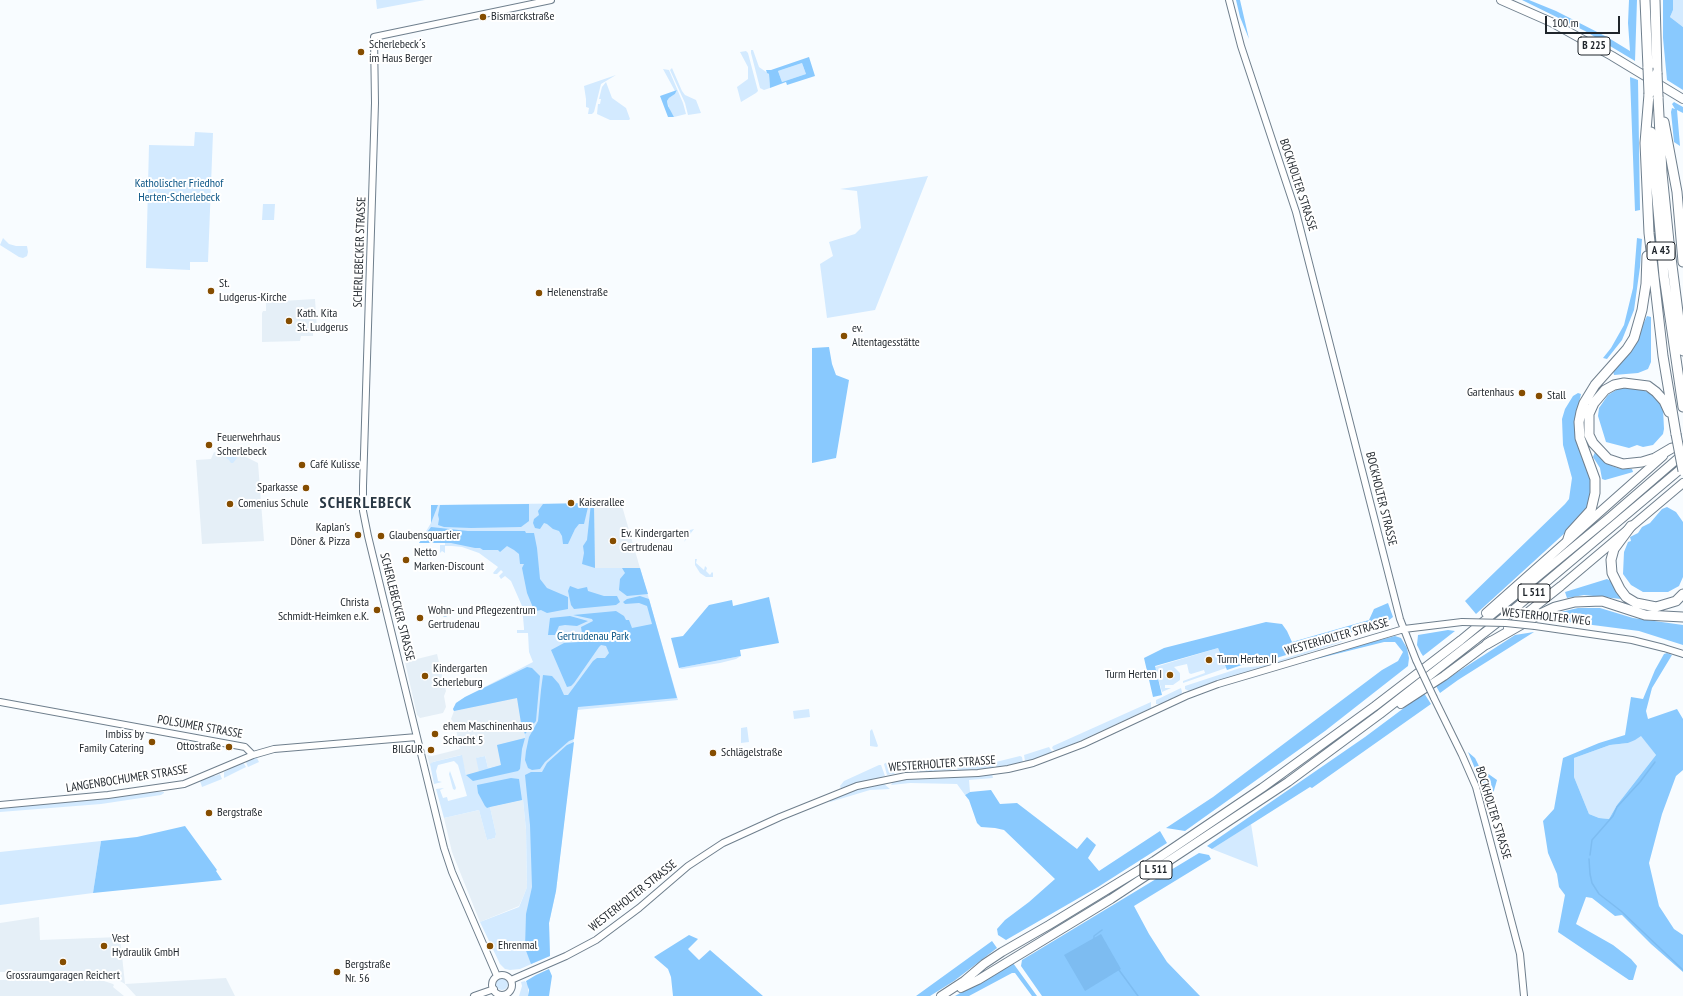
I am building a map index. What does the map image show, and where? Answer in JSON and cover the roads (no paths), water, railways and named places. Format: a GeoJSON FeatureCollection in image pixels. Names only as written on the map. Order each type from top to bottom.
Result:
{"type":"FeatureCollection","features":[{"type":"Feature","properties":{"kind":"highway","name":"A 43"},"geometry":{"type":"LineString","coordinates":[[1645,0],[1654,180],[1668,315],[1683,406]]}},
{"type":"Feature","properties":{"kind":"highway","name":"A 43"},"geometry":{"type":"LineString","coordinates":[[1655,0],[1662,173],[1683,351]]}},
{"type":"Feature","properties":{"kind":"highway"},"geometry":{"type":"LineString","coordinates":[[1649,94],[1645,143],[1649,233],[1662,349],[1673,420]]}},
{"type":"Feature","properties":{"kind":"highway"},"geometry":{"type":"LineString","coordinates":[[1658,97],[1668,138],[1677,192],[1683,262]]}},
{"type":"Feature","properties":{"kind":"highway"},"geometry":{"type":"LineString","coordinates":[[1677,192],[1680,199],[1683,217]]}},
{"type":"Feature","properties":{"kind":"highway"},"geometry":{"type":"LineString","coordinates":[[1568,539],[1570,533],[1591,510],[1595,493],[1595,479],[1580,438],[1579,422],[1581,412],[1584,402],[1595,385],[1634,338],[1642,310],[1646,284],[1649,233]]}},
{"type":"Feature","properties":{"kind":"highway"},"geometry":{"type":"LineString","coordinates":[[1672,448],[1655,458],[1642,462],[1624,464],[1608,459],[1593,443],[1589,435],[1589,414],[1594,403],[1605,390],[1624,383],[1648,386],[1656,392],[1664,401],[1679,436],[1683,471]]}},
{"type":"Feature","properties":{"kind":"highway"},"geometry":{"type":"LineString","coordinates":[[1631,526],[1614,549],[1611,560],[1612,572],[1620,589],[1626,597],[1636,603],[1656,607],[1676,601],[1683,594]]}},
{"type":"Feature","properties":{"kind":"highway"},"geometry":{"type":"LineString","coordinates":[[1486,644],[1555,607],[1575,602],[1602,602],[1645,615],[1683,617]]}},
{"type":"Feature","properties":{"kind":"main road","name":"B 225"},"geometry":{"type":"LineString","coordinates":[[1501,0],[1551,22],[1612,56],[1683,99]]}},
{"type":"Feature","properties":{"kind":"main road"},"geometry":{"type":"LineString","coordinates":[[1461,640],[1468,628],[1672,448],[1679,436]]}},
{"type":"Feature","properties":{"kind":"main road","name":"L 511"},"geometry":{"type":"LineString","coordinates":[[943,996],[1002,952],[1049,925],[1154,860],[1262,788],[1375,706],[1461,640],[1610,517],[1683,454]]}},
{"type":"Feature","properties":{"kind":"main road","name":"L 511"},"geometry":{"type":"LineString","coordinates":[[943,996],[978,980],[1111,899],[1288,782],[1380,714],[1507,615],[1683,467]]}},
{"type":"Feature","properties":{"kind":"main road"},"geometry":{"type":"LineString","coordinates":[[1380,714],[1406,701],[1444,676],[1486,644],[1561,586],[1683,483]]}},
{"type":"Feature","properties":{"kind":"street","name":"SCHERLEBECKER STRASSE"},"geometry":{"type":"LineString","coordinates":[[497,976],[452,872],[439,828],[368,536],[362,501],[375,103],[374,37],[551,0]]}},
{"type":"Feature","properties":{"kind":"street","name":"BOCKHOLTER STRASSE"},"geometry":{"type":"LineString","coordinates":[[1229,0],[1240,46],[1304,239],[1404,629],[1416,660],[1462,754],[1478,792],[1520,954],[1524,996]]}},
{"type":"Feature","properties":{"kind":"street","name":"WESTERHOLTER WEG"},"geometry":{"type":"LineString","coordinates":[[1404,629],[1462,622],[1506,623],[1632,640],[1683,654]]}},
{"type":"Feature","properties":{"kind":"street","name":"WESTERHOLTER STRASSE"},"geometry":{"type":"LineString","coordinates":[[511,980],[566,956],[596,940],[639,908],[688,866],[717,846],[748,830],[829,796],[857,786],[887,779],[906,776],[994,772],[1033,763],[1083,744],[1186,696],[1272,668],[1404,629]]}},
{"type":"Feature","properties":{"kind":"street","name":"POLSUMER STRASSE"},"geometry":{"type":"LineString","coordinates":[[0,702],[246,746],[253,755],[282,748],[417,737]]}},
{"type":"Feature","properties":{"kind":"street","name":"LANGENBOCHUMER STRASSE"},"geometry":{"type":"LineString","coordinates":[[0,805],[108,795],[184,784],[253,755]]}},
{"type":"Feature","properties":{"kind":"street"},"geometry":{"type":"LineString","coordinates":[[503,975],[511,980],[512,987],[505,995],[500,994],[494,989],[494,981],[497,976],[503,975]]}},
{"type":"Feature","properties":{"kind":"street"},"geometry":{"type":"LineString","coordinates":[[474,996],[494,989]]}},
{"type":"Feature","properties":{"kind":"waterway"},"geometry":{"type":"LineString","coordinates":[[1590,855],[1592,840],[1613,816],[1617,807],[1640,782],[1655,762]]}},
{"type":"Feature","properties":{"kind":"waterway"},"geometry":{"type":"LineString","coordinates":[[1589,859],[1592,883],[1599,894],[1621,911],[1683,970]]}},
{"type":"Feature","properties":{"kind":"waterway"},"geometry":{"type":"LineString","coordinates":[[1094,939],[1094,936],[1102,930]]}},
{"type":"Feature","properties":{"kind":"waterway"},"geometry":{"type":"LineString","coordinates":[[1119,970],[1138,996]]}},
{"type":"Feature","properties":{"kind":"place","name":"Bismarckstraße"},"geometry":{"type":"Point","coordinates":[483,17]}},
{"type":"Feature","properties":{"kind":"place","name":"Scherlebeck´s im Haus Berger"},"geometry":{"type":"Point","coordinates":[361,52]}},
{"type":"Feature","properties":{"kind":"place","name":"St. Ludgerus-Kirche"},"geometry":{"type":"Point","coordinates":[211,291]}},
{"type":"Feature","properties":{"kind":"place","name":"Helenenstraße"},"geometry":{"type":"Point","coordinates":[539,293]}},
{"type":"Feature","properties":{"kind":"place","name":"Kath. Kita St. Ludgerus"},"geometry":{"type":"Point","coordinates":[289,321]}},
{"type":"Feature","properties":{"kind":"place","name":"ev. Altentagesstätte"},"geometry":{"type":"Point","coordinates":[844,336]}},
{"type":"Feature","properties":{"kind":"place","name":"Gartenhaus"},"geometry":{"type":"Point","coordinates":[1522,393]}},
{"type":"Feature","properties":{"kind":"place","name":"Stall"},"geometry":{"type":"Point","coordinates":[1539,396]}},
{"type":"Feature","properties":{"kind":"place","name":"Feuerwehrhaus Scherlebeck"},"geometry":{"type":"Point","coordinates":[209,445]}},
{"type":"Feature","properties":{"kind":"place","name":"Café Kulisse"},"geometry":{"type":"Point","coordinates":[302,465]}},
{"type":"Feature","properties":{"kind":"place","name":"Sparkasse"},"geometry":{"type":"Point","coordinates":[306,488]}},
{"type":"Feature","properties":{"kind":"place","name":"Kaiserallee"},"geometry":{"type":"Point","coordinates":[571,503]}},
{"type":"Feature","properties":{"kind":"place","name":"Comenius Schule"},"geometry":{"type":"Point","coordinates":[230,504]}},
{"type":"Feature","properties":{"kind":"place","name":"Kaplan's Döner & Pizza"},"geometry":{"type":"Point","coordinates":[358,535]}},
{"type":"Feature","properties":{"kind":"place","name":"Glaubensquartier"},"geometry":{"type":"Point","coordinates":[381,536]}},
{"type":"Feature","properties":{"kind":"place","name":"Ev. Kindergarten Gertrudenau"},"geometry":{"type":"Point","coordinates":[613,541]}},
{"type":"Feature","properties":{"kind":"place","name":"Netto Marken-Discount"},"geometry":{"type":"Point","coordinates":[406,560]}},
{"type":"Feature","properties":{"kind":"place","name":"Christa Schmidt-Heimken e.K."},"geometry":{"type":"Point","coordinates":[377,610]}},
{"type":"Feature","properties":{"kind":"place","name":"Wohn- und Pflegezentrum Gertrudenau"},"geometry":{"type":"Point","coordinates":[420,618]}},
{"type":"Feature","properties":{"kind":"place","name":"Turm Herten II"},"geometry":{"type":"Point","coordinates":[1209,660]}},
{"type":"Feature","properties":{"kind":"place","name":"Turm Herten I"},"geometry":{"type":"Point","coordinates":[1170,675]}},
{"type":"Feature","properties":{"kind":"place","name":"Kindergarten Scherleburg"},"geometry":{"type":"Point","coordinates":[425,676]}},
{"type":"Feature","properties":{"kind":"place","name":"ehem Maschinenhaus Schacht 5"},"geometry":{"type":"Point","coordinates":[435,734]}},
{"type":"Feature","properties":{"kind":"place","name":"Imbiss by Family Catering"},"geometry":{"type":"Point","coordinates":[152,742]}},
{"type":"Feature","properties":{"kind":"place","name":"Ottostraße"},"geometry":{"type":"Point","coordinates":[229,747]}},
{"type":"Feature","properties":{"kind":"place","name":"BILGUR"},"geometry":{"type":"Point","coordinates":[431,750]}},
{"type":"Feature","properties":{"kind":"place","name":"Schlägelstraße"},"geometry":{"type":"Point","coordinates":[713,753]}},
{"type":"Feature","properties":{"kind":"place","name":"Bergstraße"},"geometry":{"type":"Point","coordinates":[209,813]}},
{"type":"Feature","properties":{"kind":"place","name":"Vest Hydraulik GmbH"},"geometry":{"type":"Point","coordinates":[104,946]}},
{"type":"Feature","properties":{"kind":"place","name":"Ehrenmal"},"geometry":{"type":"Point","coordinates":[490,946]}},
{"type":"Feature","properties":{"kind":"place","name":"Grossraumgaragen Reichert"},"geometry":{"type":"Point","coordinates":[63,962]}},
{"type":"Feature","properties":{"kind":"place","name":"Bergstraße Nr. 56"},"geometry":{"type":"Point","coordinates":[337,972]}},
{"type":"Feature","properties":{"kind":"district","name":"SCHERLEBECK"},"geometry":{"type":"Point","coordinates":[366,503]}},
{"type":"Feature","properties":{"kind":"park label","name":"Katholischer Friedhof Herten-Scherlebeck"},"geometry":{"type":"Point","coordinates":[179,191]}},
{"type":"Feature","properties":{"kind":"park label","name":"Gertrudenau Park"},"geometry":{"type":"Point","coordinates":[593,637]}}]}
